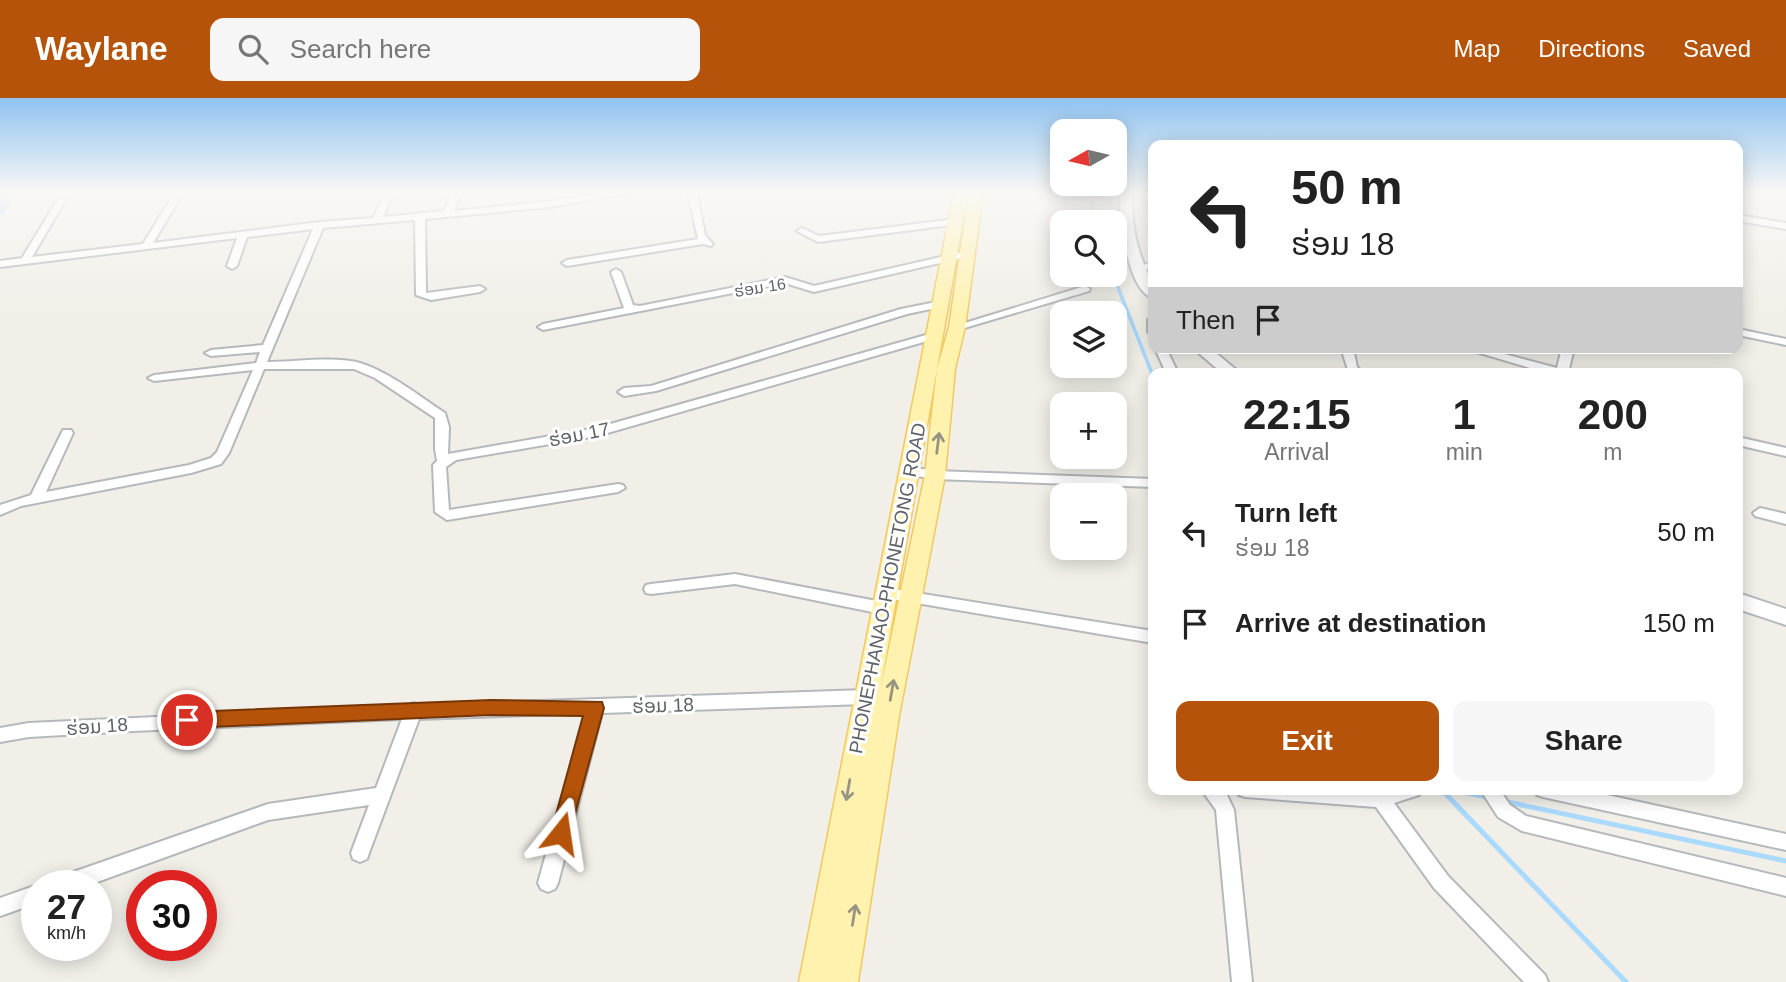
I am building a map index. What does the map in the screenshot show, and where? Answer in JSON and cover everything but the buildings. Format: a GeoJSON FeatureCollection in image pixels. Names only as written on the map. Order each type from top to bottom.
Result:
{"type":"FeatureCollection","features":[{"type":"Feature","properties":{"kind":"main road","name":"PHONEPHANAO-PHONETONG ROAD"},"geometry":{"type":"LineString","coordinates":[[814,982],[865,697],[910,471],[947,331],[957,256],[956,234]]}},
{"type":"Feature","properties":{"kind":"main road","name":"PHONEPHANAO-PHONETONG ROAD"},"geometry":{"type":"LineString","coordinates":[[947,331],[942,304],[964,234]]}},
{"type":"Feature","properties":{"kind":"main road","name":"PHONEPHANAO-PHONETONG ROAD"},"geometry":{"type":"LineString","coordinates":[[843,982],[909,596],[934,474],[938,368]]}},
{"type":"Feature","properties":{"kind":"street"},"geometry":{"type":"LineString","coordinates":[[25,261],[41,234]]}},
{"type":"Feature","properties":{"kind":"street"},"geometry":{"type":"LineString","coordinates":[[147,245],[154,234]]}},
{"type":"Feature","properties":{"kind":"street"},"geometry":{"type":"LineString","coordinates":[[0,264],[249,234]]}},
{"type":"Feature","properties":{"kind":"street"},"geometry":{"type":"LineString","coordinates":[[0,510],[36,499],[191,469],[216,461],[223,453],[316,234]]}},
{"type":"Feature","properties":{"kind":"street"},"geometry":{"type":"LineString","coordinates":[[420,234],[421,295],[431,297],[480,289]]}},
{"type":"Feature","properties":{"kind":"street"},"geometry":{"type":"LineString","coordinates":[[567,263],[705,242],[703,234]]}},
{"type":"Feature","properties":{"kind":"street"},"geometry":{"type":"LineString","coordinates":[[809,234],[818,239],[857,234]]}},
{"type":"Feature","properties":{"kind":"street"},"geometry":{"type":"LineString","coordinates":[[1129,234],[1137,268],[1148,287]]}},
{"type":"Feature","properties":{"kind":"street"},"geometry":{"type":"LineString","coordinates":[[232,266],[243,235]]}},
{"type":"Feature","properties":{"kind":"street","name":"ຮ່ອມ 16"},"geometry":{"type":"LineString","coordinates":[[543,327],[785,280],[814,289],[957,256]]}},
{"type":"Feature","properties":{"kind":"street"},"geometry":{"type":"LineString","coordinates":[[1137,268],[1148,266]]}},
{"type":"Feature","properties":{"kind":"street"},"geometry":{"type":"LineString","coordinates":[[616,272],[629,306],[634,309]]}},
{"type":"Feature","properties":{"kind":"street","name":"ຮ່ອມ 17"},"geometry":{"type":"LineString","coordinates":[[443,460],[597,432],[1085,289]]}},
{"type":"Feature","properties":{"kind":"street"},"geometry":{"type":"LineString","coordinates":[[624,392],[652,389],[905,311],[942,304]]}},
{"type":"Feature","properties":{"kind":"street"},"geometry":{"type":"LineString","coordinates":[[1743,333],[1786,342]]}},
{"type":"Feature","properties":{"kind":"street"},"geometry":{"type":"LineString","coordinates":[[211,353],[268,348]]}},
{"type":"Feature","properties":{"kind":"street"},"geometry":{"type":"LineString","coordinates":[[1208,354],[1226,368]]}},
{"type":"Feature","properties":{"kind":"street"},"geometry":{"type":"LineString","coordinates":[[1490,354],[1542,368]]}},
{"type":"Feature","properties":{"kind":"street"},"geometry":{"type":"LineString","coordinates":[[154,378],[260,366],[341,363],[357,366],[379,376],[441,416],[443,422],[440,452],[443,460],[439,465],[442,512],[447,515],[618,488]]}},
{"type":"Feature","properties":{"kind":"street"},"geometry":{"type":"LineString","coordinates":[[36,499],[67,433]]}},
{"type":"Feature","properties":{"kind":"street"},"geometry":{"type":"LineString","coordinates":[[1743,442],[1786,452]]}},
{"type":"Feature","properties":{"kind":"street"},"geometry":{"type":"LineString","coordinates":[[910,471],[1148,484]]}},
{"type":"Feature","properties":{"kind":"street"},"geometry":{"type":"LineString","coordinates":[[1760,513],[1786,519]]}},
{"type":"Feature","properties":{"kind":"street"},"geometry":{"type":"LineString","coordinates":[[651,589],[735,579],[884,600],[909,596],[1148,636]]}},
{"type":"Feature","properties":{"kind":"street"},"geometry":{"type":"LineString","coordinates":[[1743,603],[1786,617]]}},
{"type":"Feature","properties":{"kind":"street","name":"ຮ່ອມ 18"},"geometry":{"type":"LineString","coordinates":[[0,734],[144,723],[414,710],[595,708],[865,697]]}},
{"type":"Feature","properties":{"kind":"street"},"geometry":{"type":"LineString","coordinates":[[548,883],[595,708]]}},
{"type":"Feature","properties":{"kind":"street"},"geometry":{"type":"LineString","coordinates":[[360,853],[414,710]]}},
{"type":"Feature","properties":{"kind":"street"},"geometry":{"type":"LineString","coordinates":[[104,870],[268,812],[383,795]]}},
{"type":"Feature","properties":{"kind":"street"},"geometry":{"type":"LineString","coordinates":[[1216,795],[1225,810],[1242,982]]}},
{"type":"Feature","properties":{"kind":"street"},"geometry":{"type":"LineString","coordinates":[[1350,795],[1392,795]]}},
{"type":"Feature","properties":{"kind":"street"},"geometry":{"type":"LineString","coordinates":[[1493,795],[1504,811],[1522,823],[1786,887]]}},
{"type":"Feature","properties":{"kind":"street"},"geometry":{"type":"LineString","coordinates":[[1571,795],[1786,842]]}},
{"type":"Feature","properties":{"kind":"street"},"geometry":{"type":"LineString","coordinates":[[1385,797],[1441,882],[1538,982]]}},
{"type":"Feature","properties":{"kind":"street"},"geometry":{"type":"LineString","coordinates":[[0,907],[21,900]]}},
{"type":"Feature","properties":{"kind":"waterway"},"geometry":{"type":"LineString","coordinates":[[1118,287],[1150,368]]}},
{"type":"Feature","properties":{"kind":"waterway"},"geometry":{"type":"LineString","coordinates":[[1447,795],[1626,982]]}},
{"type":"Feature","properties":{"kind":"waterway"},"geometry":{"type":"LineString","coordinates":[[1477,795],[1491,798]]}},
{"type":"Feature","properties":{"kind":"waterway"},"geometry":{"type":"LineString","coordinates":[[1503,801],[1786,861]]}},
{"type":"Feature","properties":{"kind":"route"},"geometry":{"type":"LineString","coordinates":[[187,720],[491,708],[595,708],[561,833]]}}]}
